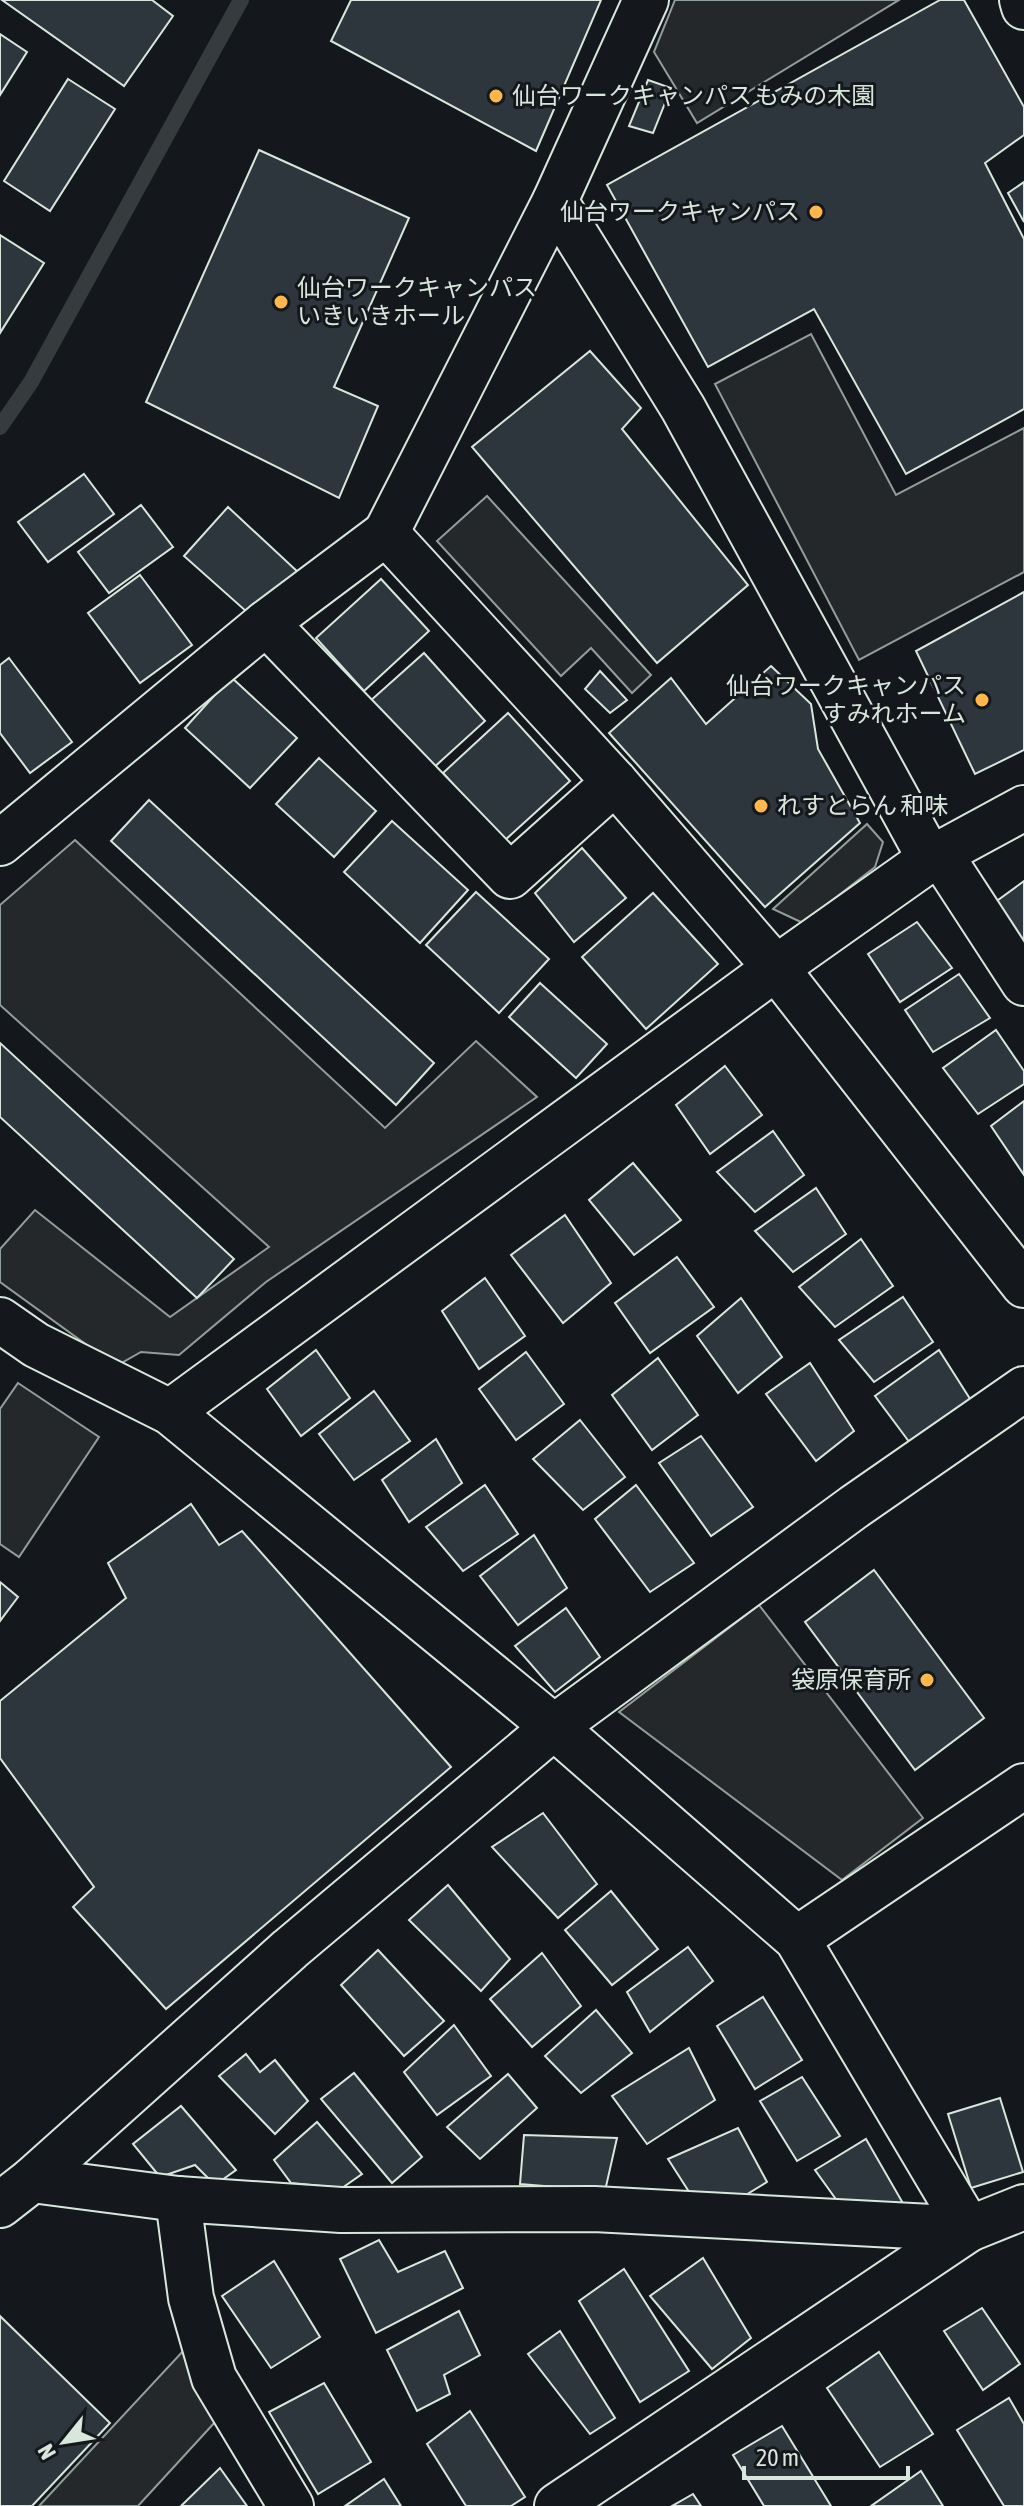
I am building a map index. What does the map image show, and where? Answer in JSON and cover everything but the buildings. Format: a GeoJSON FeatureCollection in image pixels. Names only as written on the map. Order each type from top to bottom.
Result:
{"type":"FeatureCollection","features":[{"type":"Feature","properties":{"kind":"street"},"geometry":{"type":"LineString","coordinates":[[0,843],[266,623],[386,533],[555,201],[646,0]]}},
{"type":"Feature","properties":{"kind":"street"},"geometry":{"type":"LineString","coordinates":[[1022,0],[1024,7]]}},
{"type":"Feature","properties":{"kind":"street"},"geometry":{"type":"LineString","coordinates":[[555,201],[683,408],[935,856],[1024,983]]}},
{"type":"Feature","properties":{"kind":"street"},"geometry":{"type":"LineString","coordinates":[[386,533],[615,782],[1010,1240],[1024,1285]]}},
{"type":"Feature","properties":{"kind":"street"},"geometry":{"type":"LineString","coordinates":[[266,623],[510,876],[615,782]]}},
{"type":"Feature","properties":{"kind":"street"},"geometry":{"type":"LineString","coordinates":[[170,1412],[776,968],[935,856],[1024,808]]}},
{"type":"Feature","properties":{"kind":"street"},"geometry":{"type":"LineString","coordinates":[[0,1320],[36,1345],[170,1412],[554,1727],[797,1939],[969,2229]]}},
{"type":"Feature","properties":{"kind":"street"},"geometry":{"type":"LineString","coordinates":[[16,2192],[290,1949],[554,1727],[854,1507],[1024,1389]]}},
{"type":"Feature","properties":{"kind":"street"},"geometry":{"type":"LineString","coordinates":[[797,1939],[1024,1786]]}},
{"type":"Feature","properties":{"kind":"street"},"geometry":{"type":"LineString","coordinates":[[16,2192],[341,2210],[594,2209],[969,2229]]}},
{"type":"Feature","properties":{"kind":"street"},"geometry":{"type":"LineString","coordinates":[[178,2199],[191,2298],[214,2378],[291,2506]]}},
{"type":"Feature","properties":{"kind":"street"},"geometry":{"type":"LineString","coordinates":[[557,2506],[969,2229],[1024,2207]]}},
{"type":"Feature","properties":{"kind":"shaded area"},"geometry":{"type":"Polygon","coordinates":[[[675,0],[899,0],[697,123],[654,52],[675,0]]]}},
{"type":"Feature","properties":{"kind":"shaded area"},"geometry":{"type":"Polygon","coordinates":[[[811,334],[896,495],[1024,428],[1024,572],[859,660],[715,384],[811,334]]]}},
{"type":"Feature","properties":{"kind":"shaded area"},"geometry":{"type":"Polygon","coordinates":[[[487,496],[651,675],[632,693],[591,648],[561,676],[437,541],[487,496]]]}},
{"type":"Feature","properties":{"kind":"shaded area"},"geometry":{"type":"Polygon","coordinates":[[[867,824],[883,842],[875,867],[803,923],[773,909],[867,824]]]}},
{"type":"Feature","properties":{"kind":"shaded area"},"geometry":{"type":"Polygon","coordinates":[[[75,840],[385,1128],[476,1041],[537,1097],[266,1282],[179,1355],[141,1352],[116,1366],[0,1282],[0,1249],[35,1210],[170,1317],[269,1247],[0,1005],[0,905],[75,840]]]}},
{"type":"Feature","properties":{"kind":"shaded area"},"geometry":{"type":"Polygon","coordinates":[[[18,1383],[99,1437],[19,1557],[0,1544],[0,1409],[18,1383]]]}},
{"type":"Feature","properties":{"kind":"shaded area"},"geometry":{"type":"Polygon","coordinates":[[[759,1605],[923,1818],[842,1880],[619,1712],[759,1605]]]}},
{"type":"Feature","properties":{"kind":"shaded area"},"geometry":{"type":"Polygon","coordinates":[[[184,2350],[216,2421],[138,2506],[39,2506],[184,2350]]]}},
{"type":"Feature","properties":{"kind":"waterway"},"geometry":{"type":"LineString","coordinates":[[0,427],[31,382],[241,0]]}},
{"type":"Feature","properties":{"kind":"place","name":"仙台ワークキャンパス もみの木園"},"geometry":{"type":"Point","coordinates":[496,96]}},
{"type":"Feature","properties":{"kind":"place","name":"仙台ワークキャンパス"},"geometry":{"type":"Point","coordinates":[816,212]}},
{"type":"Feature","properties":{"kind":"place","name":"仙台ワークキャンパス いきいきホール"},"geometry":{"type":"Point","coordinates":[281,302]}},
{"type":"Feature","properties":{"kind":"place","name":"仙台ワークキャンパス すみれホーム"},"geometry":{"type":"Point","coordinates":[982,700]}},
{"type":"Feature","properties":{"kind":"place","name":"れすとらん 和味"},"geometry":{"type":"Point","coordinates":[761,806]}},
{"type":"Feature","properties":{"kind":"place","name":"袋原保育所"},"geometry":{"type":"Point","coordinates":[927,1680]}}]}
